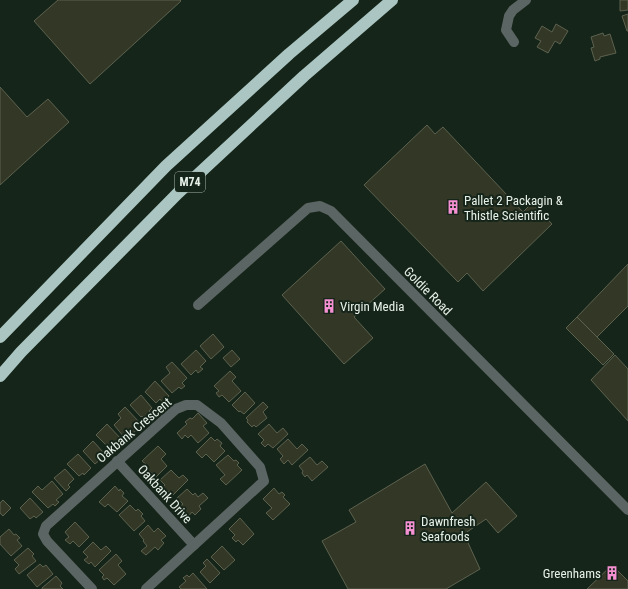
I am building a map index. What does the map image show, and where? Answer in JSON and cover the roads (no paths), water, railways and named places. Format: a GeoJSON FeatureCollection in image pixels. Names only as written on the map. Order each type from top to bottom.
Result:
{"type":"FeatureCollection","features":[{"type":"Feature","properties":{"kind":"highway","name":"M74"},"geometry":{"type":"LineString","coordinates":[[0,337],[166,166],[289,54],[353,0]]}},
{"type":"Feature","properties":{"kind":"highway","name":"M74"},"geometry":{"type":"LineString","coordinates":[[0,376],[21,352],[178,193],[304,76],[392,0]]}},
{"type":"Feature","properties":{"kind":"street"},"geometry":{"type":"LineString","coordinates":[[514,42],[506,30],[509,16],[513,10],[526,0]]}},
{"type":"Feature","properties":{"kind":"street","name":"Goldie Road"},"geometry":{"type":"LineString","coordinates":[[198,305],[308,208],[320,206],[331,211],[628,510]]}},
{"type":"Feature","properties":{"kind":"street","name":"Oakbank Crescent"},"geometry":{"type":"LineString","coordinates":[[92,589],[47,541],[43,534],[46,526],[176,409],[186,404],[197,405],[221,423],[260,467],[264,480],[146,589]]}},
{"type":"Feature","properties":{"kind":"street","name":"Oakbank Drive"},"geometry":{"type":"LineString","coordinates":[[117,461],[194,545]]}},
{"type":"Feature","properties":{"kind":"place","name":"Pallet 2 Packagin & Thistle Scientific"},"geometry":{"type":"Point","coordinates":[453,207]}},
{"type":"Feature","properties":{"kind":"place","name":"Virgin Media"},"geometry":{"type":"Point","coordinates":[329,306]}},
{"type":"Feature","properties":{"kind":"place","name":"Dawnfresh Seafoods"},"geometry":{"type":"Point","coordinates":[410,528]}},
{"type":"Feature","properties":{"kind":"place","name":"Greenhams"},"geometry":{"type":"Point","coordinates":[612,573]}}]}
